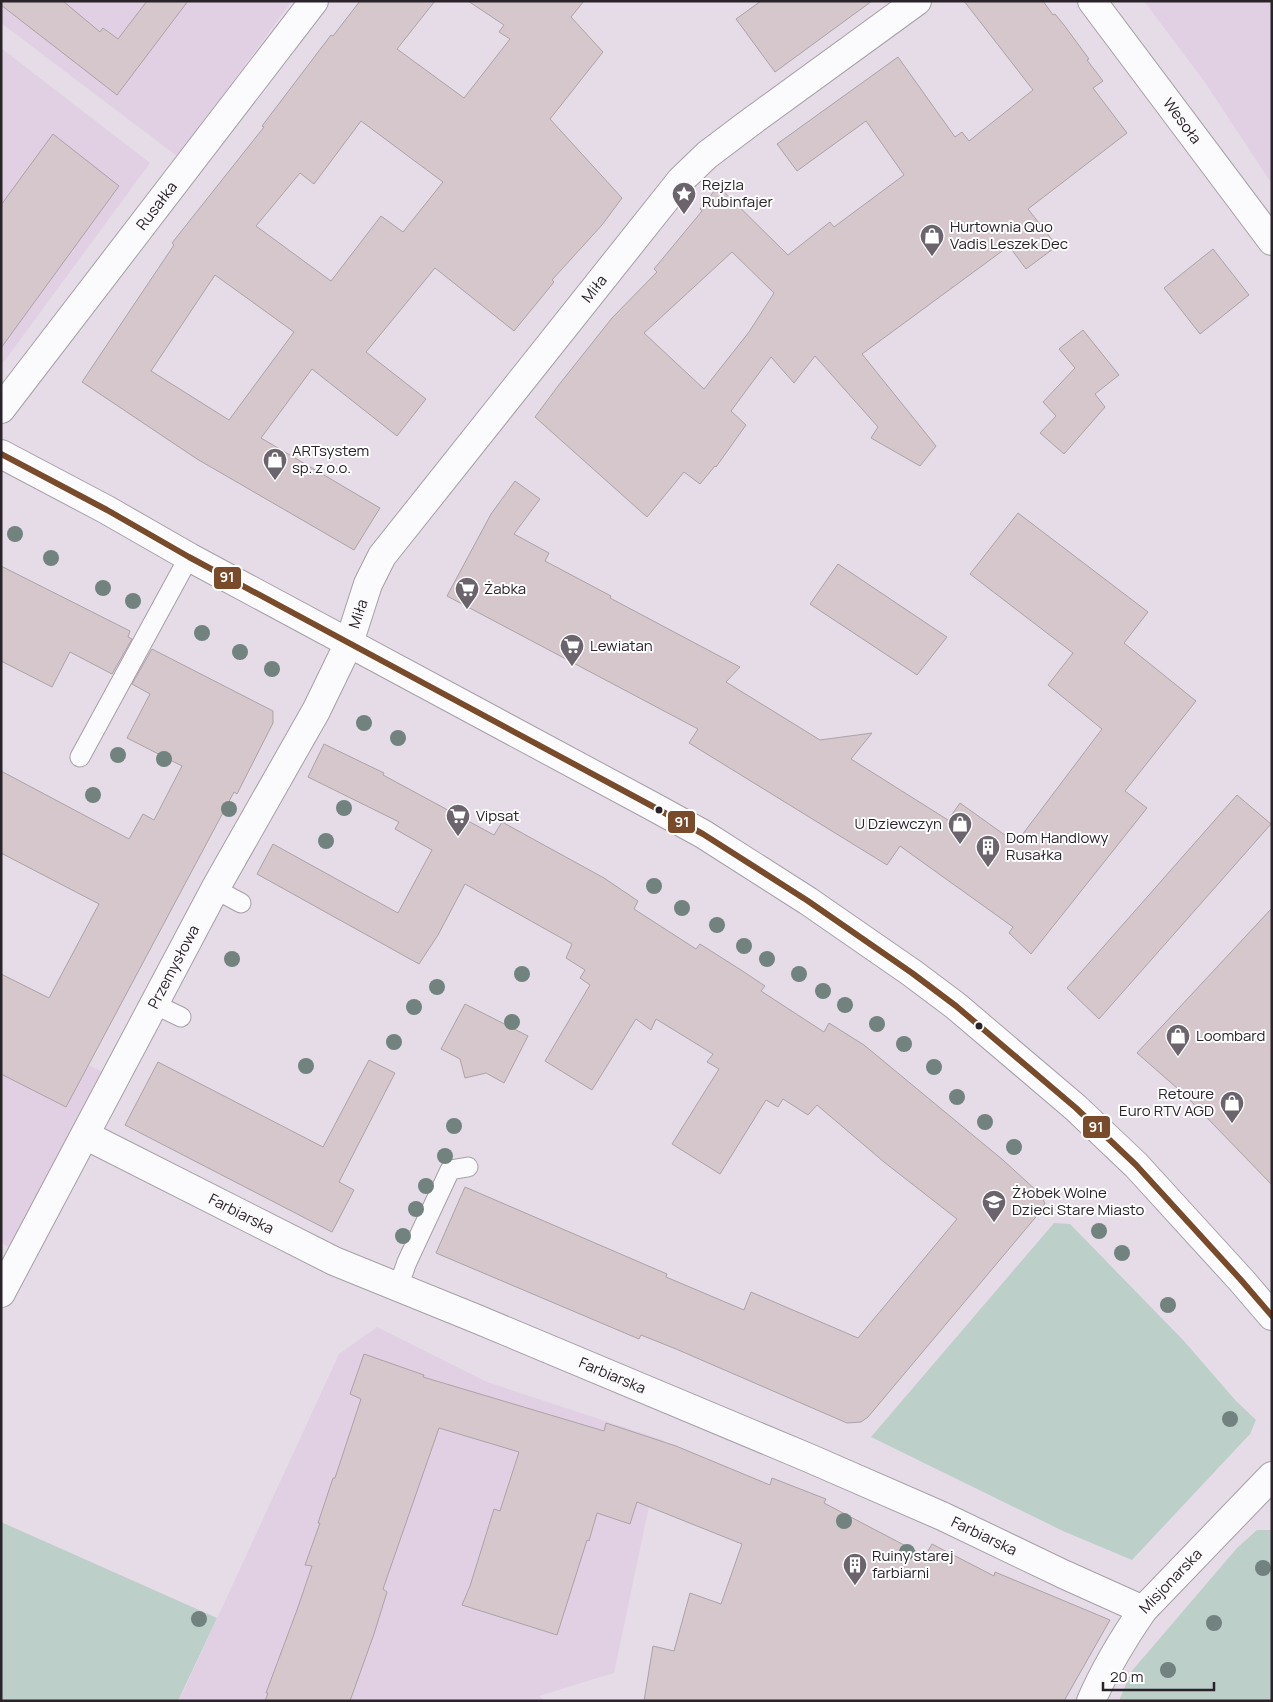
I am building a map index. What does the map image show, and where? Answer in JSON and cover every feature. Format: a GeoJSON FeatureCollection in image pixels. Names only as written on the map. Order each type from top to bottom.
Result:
{"type":"FeatureCollection","features":[{"type":"Feature","properties":{"kind":"street","name":"Rusałka"},"geometry":{"type":"LineString","coordinates":[[1,409],[314,1]]}},
{"type":"Feature","properties":{"kind":"street","name":"Miła"},"geometry":{"type":"LineString","coordinates":[[349,643],[368,584],[382,556],[682,180],[707,155],[917,1]]}},
{"type":"Feature","properties":{"kind":"street","name":"Wesoła"},"geometry":{"type":"LineString","coordinates":[[1092,1],[1272,240]]}},
{"type":"Feature","properties":{"kind":"street"},"geometry":{"type":"LineString","coordinates":[[1,454],[703,834],[808,901],[956,1006],[1082,1115],[1136,1166],[1272,1316]]}},
{"type":"Feature","properties":{"kind":"street","name":"Przemysłowa"},"geometry":{"type":"LineString","coordinates":[[1,1293],[215,889],[316,711],[349,643]]}},
{"type":"Feature","properties":{"kind":"street","name":"Farbiarska"},"geometry":{"type":"LineString","coordinates":[[85,1135],[334,1261],[809,1458],[942,1516],[1143,1610]]}},
{"type":"Feature","properties":{"kind":"street"},"geometry":{"type":"LineString","coordinates":[[1241,1280],[1272,1296]]}},
{"type":"Feature","properties":{"kind":"street","name":"Misjonarska"},"geometry":{"type":"LineString","coordinates":[[1091,1701],[1098,1683],[1143,1610],[1272,1476]]}},
{"type":"Feature","properties":{"kind":"lane"},"geometry":{"type":"LineString","coordinates":[[80,757],[190,557]]}},
{"type":"Feature","properties":{"kind":"lane"},"geometry":{"type":"LineString","coordinates":[[215,889],[241,903]]}},
{"type":"Feature","properties":{"kind":"lane"},"geometry":{"type":"LineString","coordinates":[[154,1004],[181,1017]]}},
{"type":"Feature","properties":{"kind":"lane"},"geometry":{"type":"LineString","coordinates":[[398,1288],[407,1262],[450,1170],[468,1167]]}},
{"type":"Feature","properties":{"kind":"shaded area"},"geometry":{"type":"Polygon","coordinates":[[[1,1],[292,1],[178,157],[1,23],[1,1]]]}},
{"type":"Feature","properties":{"kind":"shaded area"},"geometry":{"type":"Polygon","coordinates":[[[1144,1],[1272,1],[1272,184],[1204,81],[1144,1]]]}},
{"type":"Feature","properties":{"kind":"shaded area"},"geometry":{"type":"Polygon","coordinates":[[[1,48],[150,163],[3,363],[1,362],[1,48]]]}},
{"type":"Feature","properties":{"kind":"shaded area"},"geometry":{"type":"Polygon","coordinates":[[[1,1022],[103,1072],[12,1249],[1,1243],[1,1022]]]}},
{"type":"Feature","properties":{"kind":"shaded area"},"geometry":{"type":"Polygon","coordinates":[[[1054,1223],[1070,1224],[1184,1341],[1236,1401],[1256,1420],[1250,1434],[1132,1560],[1063,1531],[871,1437],[1054,1223]]]}},
{"type":"Feature","properties":{"kind":"shaded area"},"geometry":{"type":"Polygon","coordinates":[[[377,1327],[487,1382],[663,1440],[614,1673],[539,1696],[546,1701],[179,1701],[339,1354],[377,1327]]]}},
{"type":"Feature","properties":{"kind":"shaded area"},"geometry":{"type":"Polygon","coordinates":[[[1,1522],[217,1618],[178,1701],[1,1701],[1,1522]]]}},
{"type":"Feature","properties":{"kind":"shaded area"},"geometry":{"type":"Polygon","coordinates":[[[1257,1530],[1272,1530],[1272,1701],[1119,1701],[1131,1672],[1237,1548],[1257,1530]]]}},
{"type":"Feature","properties":{"kind":"building"},"geometry":{"type":"Polygon","coordinates":[[[1,1],[63,1],[100,32],[103,28],[118,39],[147,1],[188,1],[117,95],[1,5],[1,1]]]}},
{"type":"Feature","properties":{"kind":"building"},"geometry":{"type":"Polygon","coordinates":[[[360,1],[435,1],[397,49],[464,98],[510,39],[499,32],[504,25],[468,1],[584,1],[571,17],[603,52],[550,119],[622,198],[602,225],[552,280],[554,282],[514,331],[435,268],[366,352],[426,399],[397,436],[312,369],[261,438],[380,508],[354,550],[197,459],[82,382],[174,245],[172,243],[264,127],[262,126],[331,35],[333,36],[360,1]],[[361,121],[314,184],[300,173],[256,226],[331,281],[381,216],[403,232],[443,182],[361,121]],[[215,275],[151,371],[229,420],[294,332],[215,275]]]}},
{"type":"Feature","properties":{"kind":"building"},"geometry":{"type":"Polygon","coordinates":[[[761,1],[872,1],[775,72],[736,19],[761,1]]]}},
{"type":"Feature","properties":{"kind":"building"},"geometry":{"type":"Polygon","coordinates":[[[964,1],[1043,1],[1053,15],[1055,14],[1064,25],[1103,81],[1093,88],[1127,133],[1028,209],[1057,246],[1026,269],[1009,246],[862,354],[936,446],[920,466],[871,438],[878,427],[815,356],[794,383],[771,357],[731,411],[746,425],[716,467],[700,484],[684,472],[647,517],[535,417],[612,318],[657,272],[654,269],[702,211],[700,209],[718,186],[788,255],[830,222],[834,227],[904,175],[866,121],[797,171],[777,144],[898,57],[955,137],[962,132],[969,141],[1033,90],[964,1]],[[732,252],[644,333],[704,389],[749,332],[774,293],[732,252]]]}},
{"type":"Feature","properties":{"kind":"building"},"geometry":{"type":"Polygon","coordinates":[[[53,134],[119,186],[1,348],[1,205],[53,134]]]}},
{"type":"Feature","properties":{"kind":"building"},"geometry":{"type":"Polygon","coordinates":[[[1213,249],[1249,295],[1200,334],[1164,288],[1213,249]]]}},
{"type":"Feature","properties":{"kind":"building"},"geometry":{"type":"Polygon","coordinates":[[[1083,330],[1119,375],[1095,394],[1105,407],[1064,454],[1040,433],[1056,416],[1043,402],[1075,368],[1059,349],[1083,330]]]}},
{"type":"Feature","properties":{"kind":"building"},"geometry":{"type":"Polygon","coordinates":[[[515,481],[540,499],[514,534],[549,553],[545,561],[740,667],[726,682],[820,740],[872,733],[851,759],[948,820],[960,803],[1016,843],[1102,729],[1048,685],[1073,653],[970,574],[1018,513],[1148,612],[1124,643],[1196,701],[1125,791],[1147,808],[1031,954],[1009,933],[1013,927],[900,846],[887,865],[689,743],[698,729],[447,596],[491,514],[515,481]]]}},
{"type":"Feature","properties":{"kind":"building"},"geometry":{"type":"Polygon","coordinates":[[[838,564],[947,637],[917,675],[810,604],[838,564]]]}},
{"type":"Feature","properties":{"kind":"building"},"geometry":{"type":"Polygon","coordinates":[[[1,566],[130,631],[128,637],[132,639],[112,674],[70,652],[52,687],[1,661],[1,566]]]}},
{"type":"Feature","properties":{"kind":"building"},"geometry":{"type":"Polygon","coordinates":[[[152,649],[273,711],[273,723],[237,794],[234,792],[66,1107],[1,1074],[1,974],[49,998],[99,904],[1,853],[1,771],[129,839],[143,814],[154,820],[182,766],[127,738],[150,694],[132,684],[152,649]]]}},
{"type":"Feature","properties":{"kind":"building"},"geometry":{"type":"Polygon","coordinates":[[[324,744],[384,773],[383,775],[494,835],[502,822],[604,878],[638,901],[634,909],[696,949],[700,944],[741,970],[765,986],[761,991],[824,1032],[829,1023],[864,1045],[1003,1160],[1038,1192],[1045,1203],[1040,1212],[868,1417],[861,1422],[847,1423],[676,1349],[641,1335],[639,1339],[436,1253],[465,1187],[667,1274],[666,1277],[744,1310],[751,1292],[858,1338],[957,1219],[884,1162],[817,1105],[808,1115],[783,1099],[778,1107],[766,1100],[720,1174],[672,1144],[719,1069],[707,1062],[713,1054],[656,1019],[651,1030],[636,1019],[592,1090],[545,1061],[590,985],[580,978],[585,970],[566,958],[572,944],[465,884],[438,935],[419,964],[257,874],[273,844],[398,913],[432,850],[395,829],[399,822],[308,777],[324,744]]]}},
{"type":"Feature","properties":{"kind":"building"},"geometry":{"type":"Polygon","coordinates":[[[1237,795],[1271,824],[1099,1019],[1067,988],[1237,795]]]}},
{"type":"Feature","properties":{"kind":"building"},"geometry":{"type":"Polygon","coordinates":[[[1272,908],[1272,1185],[1185,1095],[1137,1053],[1272,908]]]}},
{"type":"Feature","properties":{"kind":"building"},"geometry":{"type":"Polygon","coordinates":[[[465,1004],[528,1036],[504,1083],[486,1073],[465,1078],[460,1059],[441,1049],[465,1004]]]}},
{"type":"Feature","properties":{"kind":"building"},"geometry":{"type":"Polygon","coordinates":[[[369,1060],[395,1073],[339,1182],[354,1190],[332,1232],[125,1125],[158,1062],[323,1147],[369,1060]]]}},
{"type":"Feature","properties":{"kind":"building"},"geometry":{"type":"Polygon","coordinates":[[[364,1354],[424,1375],[423,1377],[604,1431],[606,1423],[676,1446],[770,1485],[772,1478],[826,1499],[824,1503],[925,1556],[932,1544],[994,1576],[995,1572],[1110,1620],[1064,1701],[644,1701],[653,1646],[674,1651],[690,1593],[721,1604],[742,1544],[637,1502],[630,1524],[597,1513],[557,1635],[462,1605],[470,1586],[494,1509],[500,1511],[519,1452],[439,1428],[383,1589],[387,1592],[350,1701],[265,1701],[268,1693],[266,1693],[312,1566],[305,1565],[361,1399],[350,1394],[364,1354]]]}},
{"type":"Feature","properties":{"kind":"transit line","name":"91"},"geometry":{"type":"LineString","coordinates":[[1,454],[703,834],[808,901],[956,1006],[1076,1108],[1136,1165],[1272,1316]]}},
{"type":"Feature","properties":{"kind":"place","name":"Rejzla Rubinfajer"},"geometry":{"type":"Point","coordinates":[684,215]}},
{"type":"Feature","properties":{"kind":"place","name":"Hurtownia Quo Vadis Leszek Dec"},"geometry":{"type":"Point","coordinates":[932,257]}},
{"type":"Feature","properties":{"kind":"place","name":"ARTsystem sp. z o.o."},"geometry":{"type":"Point","coordinates":[275,481]}},
{"type":"Feature","properties":{"kind":"place","name":"Żabka"},"geometry":{"type":"Point","coordinates":[467,610]}},
{"type":"Feature","properties":{"kind":"place","name":"Lewiatan"},"geometry":{"type":"Point","coordinates":[572,667]}},
{"type":"Feature","properties":{"kind":"place","name":"Vipsat"},"geometry":{"type":"Point","coordinates":[458,837]}},
{"type":"Feature","properties":{"kind":"place","name":"U Dziewczyn"},"geometry":{"type":"Point","coordinates":[960,845]}},
{"type":"Feature","properties":{"kind":"place","name":"Dom Handlowy Rusałka"},"geometry":{"type":"Point","coordinates":[988,868]}},
{"type":"Feature","properties":{"kind":"place","name":"Loombard"},"geometry":{"type":"Point","coordinates":[1178,1057]}},
{"type":"Feature","properties":{"kind":"place","name":"Retoure Euro RTV AGD"},"geometry":{"type":"Point","coordinates":[1232,1124]}},
{"type":"Feature","properties":{"kind":"place","name":"Żłobek Wolne Dzieci Stare Miasto"},"geometry":{"type":"Point","coordinates":[994,1223]}},
{"type":"Feature","properties":{"kind":"place","name":"Ruiny starej farbiarni"},"geometry":{"type":"Point","coordinates":[855,1586]}}]}
